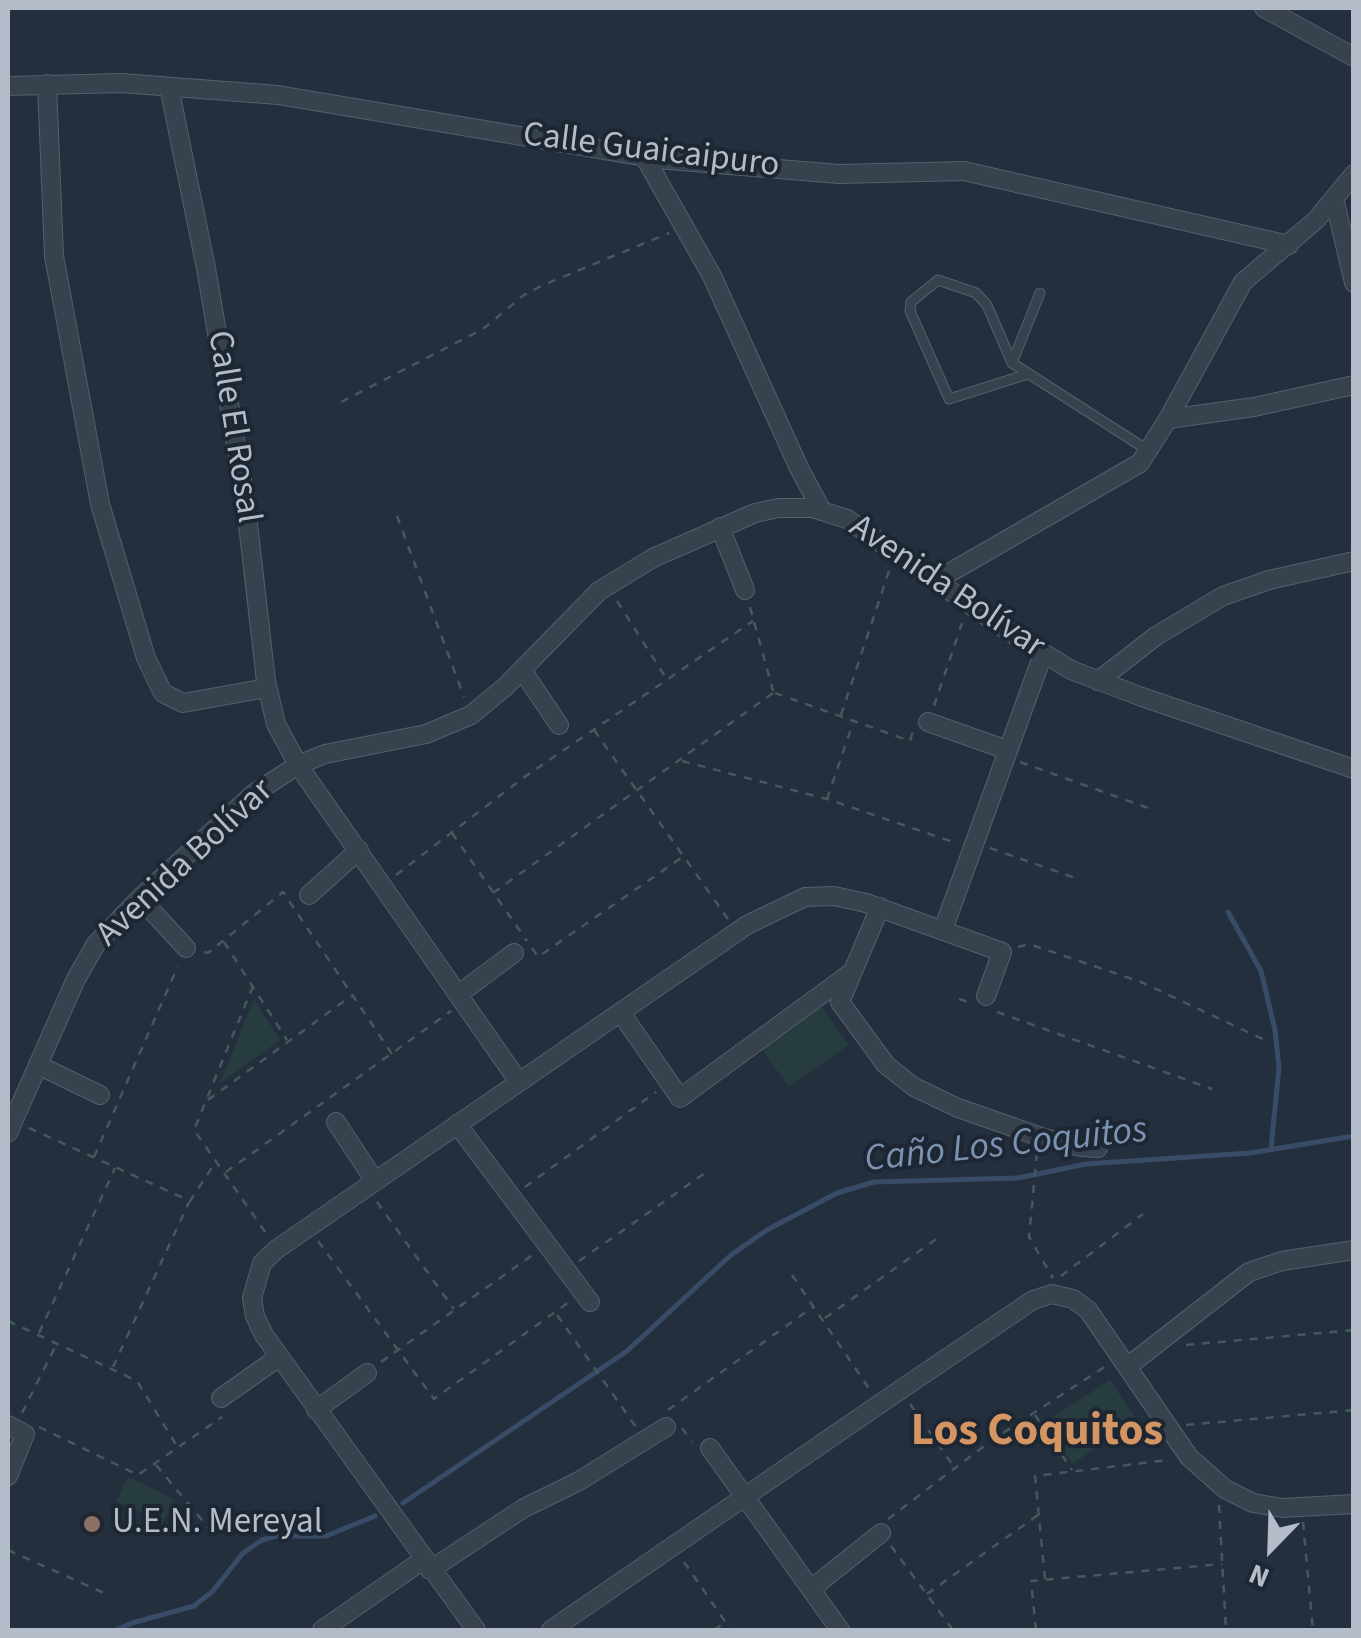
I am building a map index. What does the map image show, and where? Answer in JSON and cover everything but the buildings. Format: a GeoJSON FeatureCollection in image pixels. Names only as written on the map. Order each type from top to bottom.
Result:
{"type":"FeatureCollection","features":[{"type":"Feature","properties":{"kind":"street"},"geometry":{"type":"LineString","coordinates":[[1264,8],[1354,57]]}},
{"type":"Feature","properties":{"kind":"street","name":"Calle Guaicaipuro"},"geometry":{"type":"LineString","coordinates":[[8,86],[121,83],[306,98],[644,156],[838,174],[964,171],[1290,245]]}},
{"type":"Feature","properties":{"kind":"street"},"geometry":{"type":"LineString","coordinates":[[48,84],[54,256],[100,504],[146,658],[162,694],[183,703],[268,688]]}},
{"type":"Feature","properties":{"kind":"street","name":"Calle El Rosal"},"geometry":{"type":"LineString","coordinates":[[169,87],[206,268],[245,498],[268,688],[276,724],[298,765],[519,1082]]}},
{"type":"Feature","properties":{"kind":"street"},"geometry":{"type":"LineString","coordinates":[[644,156],[712,276],[822,511]]}},
{"type":"Feature","properties":{"kind":"street"},"geometry":{"type":"LineString","coordinates":[[937,580],[1130,472],[1168,420],[1238,288],[1257,268],[1290,245],[1354,174]]}},
{"type":"Feature","properties":{"kind":"street"},"geometry":{"type":"LineString","coordinates":[[1334,198],[1354,283]]}},
{"type":"Feature","properties":{"kind":"street"},"geometry":{"type":"LineString","coordinates":[[1168,420],[1254,407],[1354,385]]}},
{"type":"Feature","properties":{"kind":"street","name":"Avenida Bolívar"},"geometry":{"type":"LineString","coordinates":[[10,1127],[86,960],[108,930],[140,898],[253,794],[298,765],[357,746],[426,734],[471,716],[522,670],[580,606],[608,586],[653,558],[720,527],[778,508],[822,511],[846,519],[1043,654],[1098,681],[1352,762]]}},
{"type":"Feature","properties":{"kind":"street"},"geometry":{"type":"LineString","coordinates":[[720,527],[745,590]]}},
{"type":"Feature","properties":{"kind":"street"},"geometry":{"type":"LineString","coordinates":[[1098,681],[1156,636],[1223,596],[1269,580],[1354,561]]}},
{"type":"Feature","properties":{"kind":"street"},"geometry":{"type":"LineString","coordinates":[[943,930],[1043,654]]}},
{"type":"Feature","properties":{"kind":"street"},"geometry":{"type":"LineString","coordinates":[[522,670],[558,726]]}},
{"type":"Feature","properties":{"kind":"street"},"geometry":{"type":"LineString","coordinates":[[928,722],[1006,754]]}},
{"type":"Feature","properties":{"kind":"street"},"geometry":{"type":"LineString","coordinates":[[309,895],[360,850]]}},
{"type":"Feature","properties":{"kind":"street"},"geometry":{"type":"LineString","coordinates":[[476,1630],[259,1326],[252,1298],[259,1269],[277,1249],[737,932],[805,897],[834,896],[880,907],[1002,952],[986,996]]}},
{"type":"Feature","properties":{"kind":"street"},"geometry":{"type":"LineString","coordinates":[[140,898],[186,948]]}},
{"type":"Feature","properties":{"kind":"street"},"geometry":{"type":"LineString","coordinates":[[880,907],[840,1002],[886,1064],[902,1080],[958,1108],[1044,1138],[1098,1148]]}},
{"type":"Feature","properties":{"kind":"street"},"geometry":{"type":"LineString","coordinates":[[461,998],[514,953]]}},
{"type":"Feature","properties":{"kind":"street"},"geometry":{"type":"LineString","coordinates":[[621,1014],[680,1098],[852,972]]}},
{"type":"Feature","properties":{"kind":"street"},"geometry":{"type":"LineString","coordinates":[[38,1064],[100,1095]]}},
{"type":"Feature","properties":{"kind":"street"},"geometry":{"type":"LineString","coordinates":[[336,1122],[370,1184]]}},
{"type":"Feature","properties":{"kind":"street"},"geometry":{"type":"LineString","coordinates":[[457,1124],[590,1302]]}},
{"type":"Feature","properties":{"kind":"street"},"geometry":{"type":"LineString","coordinates":[[1124,1362],[1170,1334],[1249,1272],[1282,1261],[1354,1250]]}},
{"type":"Feature","properties":{"kind":"street"},"geometry":{"type":"LineString","coordinates":[[551,1630],[1033,1300],[1052,1294],[1082,1304],[1189,1457],[1226,1490],[1252,1503],[1282,1508],[1354,1504]]}},
{"type":"Feature","properties":{"kind":"street"},"geometry":{"type":"LineString","coordinates":[[221,1398],[278,1357]]}},
{"type":"Feature","properties":{"kind":"street"},"geometry":{"type":"LineString","coordinates":[[316,1410],[367,1373]]}},
{"type":"Feature","properties":{"kind":"street"},"geometry":{"type":"LineString","coordinates":[[8,1476],[26,1434],[11,1426]]}},
{"type":"Feature","properties":{"kind":"street"},"geometry":{"type":"LineString","coordinates":[[322,1630],[666,1427]]}},
{"type":"Feature","properties":{"kind":"street"},"geometry":{"type":"LineString","coordinates":[[710,1448],[840,1630]]}},
{"type":"Feature","properties":{"kind":"street"},"geometry":{"type":"LineString","coordinates":[[810,1590],[881,1533]]}},
{"type":"Feature","properties":{"kind":"lane"},"geometry":{"type":"LineString","coordinates":[[1028,374],[949,400],[910,311],[911,302],[938,280],[976,293],[987,305],[1012,363],[1149,451]]}},
{"type":"Feature","properties":{"kind":"lane"},"geometry":{"type":"LineString","coordinates":[[1012,363],[1040,293]]}},
{"type":"Feature","properties":{"kind":"path"},"geometry":{"type":"LineString","coordinates":[[341,402],[483,329],[541,286],[684,227]]}},
{"type":"Feature","properties":{"kind":"path"},"geometry":{"type":"LineString","coordinates":[[397,516],[471,716]]}},
{"type":"Feature","properties":{"kind":"path"},"geometry":{"type":"LineString","coordinates":[[841,716],[896,551]]}},
{"type":"Feature","properties":{"kind":"path"},"geometry":{"type":"LineString","coordinates":[[608,586],[667,680]]}},
{"type":"Feature","properties":{"kind":"path"},"geometry":{"type":"LineString","coordinates":[[745,590],[773,693]]}},
{"type":"Feature","properties":{"kind":"path"},"geometry":{"type":"LineString","coordinates":[[773,693],[910,740],[917,718],[928,722],[969,603]]}},
{"type":"Feature","properties":{"kind":"path"},"geometry":{"type":"LineString","coordinates":[[384,885],[594,730],[754,621]]}},
{"type":"Feature","properties":{"kind":"path"},"geometry":{"type":"LineString","coordinates":[[494,892],[773,693]]}},
{"type":"Feature","properties":{"kind":"path"},"geometry":{"type":"LineString","coordinates":[[827,799],[854,721]]}},
{"type":"Feature","properties":{"kind":"path"},"geometry":{"type":"LineString","coordinates":[[594,730],[737,932]]}},
{"type":"Feature","properties":{"kind":"path"},"geometry":{"type":"LineString","coordinates":[[1006,754],[1151,808]]}},
{"type":"Feature","properties":{"kind":"path"},"geometry":{"type":"LineString","coordinates":[[680,760],[827,799],[1081,880]]}},
{"type":"Feature","properties":{"kind":"path"},"geometry":{"type":"LineString","coordinates":[[452,832],[538,957],[684,856]]}},
{"type":"Feature","properties":{"kind":"path"},"geometry":{"type":"LineString","coordinates":[[94,1157],[186,948],[208,953],[283,892],[392,1054]]}},
{"type":"Feature","properties":{"kind":"path"},"geometry":{"type":"LineString","coordinates":[[223,941],[288,1042]]}},
{"type":"Feature","properties":{"kind":"path"},"geometry":{"type":"LineString","coordinates":[[1002,952],[1029,944],[1141,982],[1267,1041]]}},
{"type":"Feature","properties":{"kind":"path"},"geometry":{"type":"LineString","coordinates":[[253,986],[194,1130],[277,1249]]}},
{"type":"Feature","properties":{"kind":"path"},"geometry":{"type":"LineString","coordinates":[[206,1100],[353,995]]}},
{"type":"Feature","properties":{"kind":"path"},"geometry":{"type":"LineString","coordinates":[[224,1173],[392,1054],[461,998]]}},
{"type":"Feature","properties":{"kind":"path"},"geometry":{"type":"LineString","coordinates":[[959,999],[1212,1089]]}},
{"type":"Feature","properties":{"kind":"path"},"geometry":{"type":"LineString","coordinates":[[512,1197],[670,1082]]}},
{"type":"Feature","properties":{"kind":"path"},"geometry":{"type":"LineString","coordinates":[[10,1127],[116,1166],[190,1201]]}},
{"type":"Feature","properties":{"kind":"path"},"geometry":{"type":"LineString","coordinates":[[112,1370],[190,1201],[216,1162]]}},
{"type":"Feature","properties":{"kind":"path"},"geometry":{"type":"LineString","coordinates":[[38,1335],[116,1166]]}},
{"type":"Feature","properties":{"kind":"path"},"geometry":{"type":"LineString","coordinates":[[1034,1170],[1029,1237],[1054,1281],[1143,1214]]}},
{"type":"Feature","properties":{"kind":"path"},"geometry":{"type":"LineString","coordinates":[[566,1270],[705,1173]]}},
{"type":"Feature","properties":{"kind":"path"},"geometry":{"type":"LineString","coordinates":[[370,1184],[455,1310]]}},
{"type":"Feature","properties":{"kind":"path"},"geometry":{"type":"LineString","coordinates":[[308,1228],[434,1398],[555,1313],[645,1440]]}},
{"type":"Feature","properties":{"kind":"path"},"geometry":{"type":"LineString","coordinates":[[822,1320],[942,1236]]}},
{"type":"Feature","properties":{"kind":"path"},"geometry":{"type":"LineString","coordinates":[[367,1373],[547,1245]]}},
{"type":"Feature","properties":{"kind":"path"},"geometry":{"type":"LineString","coordinates":[[792,1276],[880,1404]]}},
{"type":"Feature","properties":{"kind":"path"},"geometry":{"type":"LineString","coordinates":[[710,1448],[701,1454],[667,1409],[814,1307]]}},
{"type":"Feature","properties":{"kind":"path"},"geometry":{"type":"LineString","coordinates":[[8,1321],[137,1382],[178,1448]]}},
{"type":"Feature","properties":{"kind":"path"},"geometry":{"type":"LineString","coordinates":[[1170,1334],[1181,1346],[1354,1330]]}},
{"type":"Feature","properties":{"kind":"path"},"geometry":{"type":"LineString","coordinates":[[11,1426],[56,1344]]}},
{"type":"Feature","properties":{"kind":"path"},"geometry":{"type":"LineString","coordinates":[[954,1630],[876,1528],[1034,1413],[1124,1362]]}},
{"type":"Feature","properties":{"kind":"path"},"geometry":{"type":"LineString","coordinates":[[900,1390],[955,1468]]}},
{"type":"Feature","properties":{"kind":"path"},"geometry":{"type":"LineString","coordinates":[[37,1426],[138,1475],[225,1414],[221,1398]]}},
{"type":"Feature","properties":{"kind":"path"},"geometry":{"type":"LineString","coordinates":[[1168,1426],[1354,1410]]}},
{"type":"Feature","properties":{"kind":"path"},"geometry":{"type":"LineString","coordinates":[[1034,1413],[1073,1472]]}},
{"type":"Feature","properties":{"kind":"path"},"geometry":{"type":"LineString","coordinates":[[1045,1580],[1036,1476],[1189,1457]]}},
{"type":"Feature","properties":{"kind":"path"},"geometry":{"type":"LineString","coordinates":[[155,1464],[216,1537]]}},
{"type":"Feature","properties":{"kind":"path"},"geometry":{"type":"LineString","coordinates":[[1226,1490],[1219,1503],[1226,1630]]}},
{"type":"Feature","properties":{"kind":"path"},"geometry":{"type":"LineString","coordinates":[[1301,1507],[1312,1630]]}},
{"type":"Feature","properties":{"kind":"path"},"geometry":{"type":"LineString","coordinates":[[926,1594],[1040,1514]]}},
{"type":"Feature","properties":{"kind":"path"},"geometry":{"type":"LineString","coordinates":[[672,1546],[731,1630]]}},
{"type":"Feature","properties":{"kind":"path"},"geometry":{"type":"LineString","coordinates":[[8,1550],[104,1594]]}},
{"type":"Feature","properties":{"kind":"path"},"geometry":{"type":"LineString","coordinates":[[1036,1630],[1031,1580],[1222,1564]]}},
{"type":"Feature","properties":{"kind":"path"},"geometry":{"type":"LineString","coordinates":[[714,1630],[726,1622]]}},
{"type":"Feature","properties":{"kind":"green space"},"geometry":{"type":"Polygon","coordinates":[[[254,999],[280,1040],[220,1083],[254,999]]]}},
{"type":"Feature","properties":{"kind":"green space"},"geometry":{"type":"Polygon","coordinates":[[[821,1006],[849,1045],[789,1087],[761,1048],[821,1006]]]}},
{"type":"Feature","properties":{"kind":"green space"},"geometry":{"type":"Polygon","coordinates":[[[1110,1380],[1137,1421],[1072,1464],[1044,1423],[1110,1380]]]}},
{"type":"Feature","properties":{"kind":"green space"},"geometry":{"type":"Polygon","coordinates":[[[128,1477],[174,1499],[163,1523],[116,1501],[128,1477]]]}},
{"type":"Feature","properties":{"kind":"waterway"},"geometry":{"type":"LineString","coordinates":[[1228,912],[1261,971],[1275,1030],[1279,1068],[1271,1148]]}},
{"type":"Feature","properties":{"kind":"waterway","name":"Caño Los Coquitos"},"geometry":{"type":"LineString","coordinates":[[403,1503],[627,1351],[731,1255],[767,1230],[837,1193],[874,1182],[1018,1178],[1086,1164],[1250,1153],[1354,1136]]}},
{"type":"Feature","properties":{"kind":"waterway","name":"Caño Los Coquitos"},"geometry":{"type":"LineString","coordinates":[[116,1630],[194,1606],[213,1591],[243,1553],[262,1540],[277,1536],[326,1536],[375,1516]]}},
{"type":"Feature","properties":{"kind":"place","name":"U.E.N. Mereyal"},"geometry":{"type":"Point","coordinates":[92,1524]}},
{"type":"Feature","properties":{"kind":"district","name":"Los Coquitos"},"geometry":{"type":"Point","coordinates":[1037,1434]}}]}
